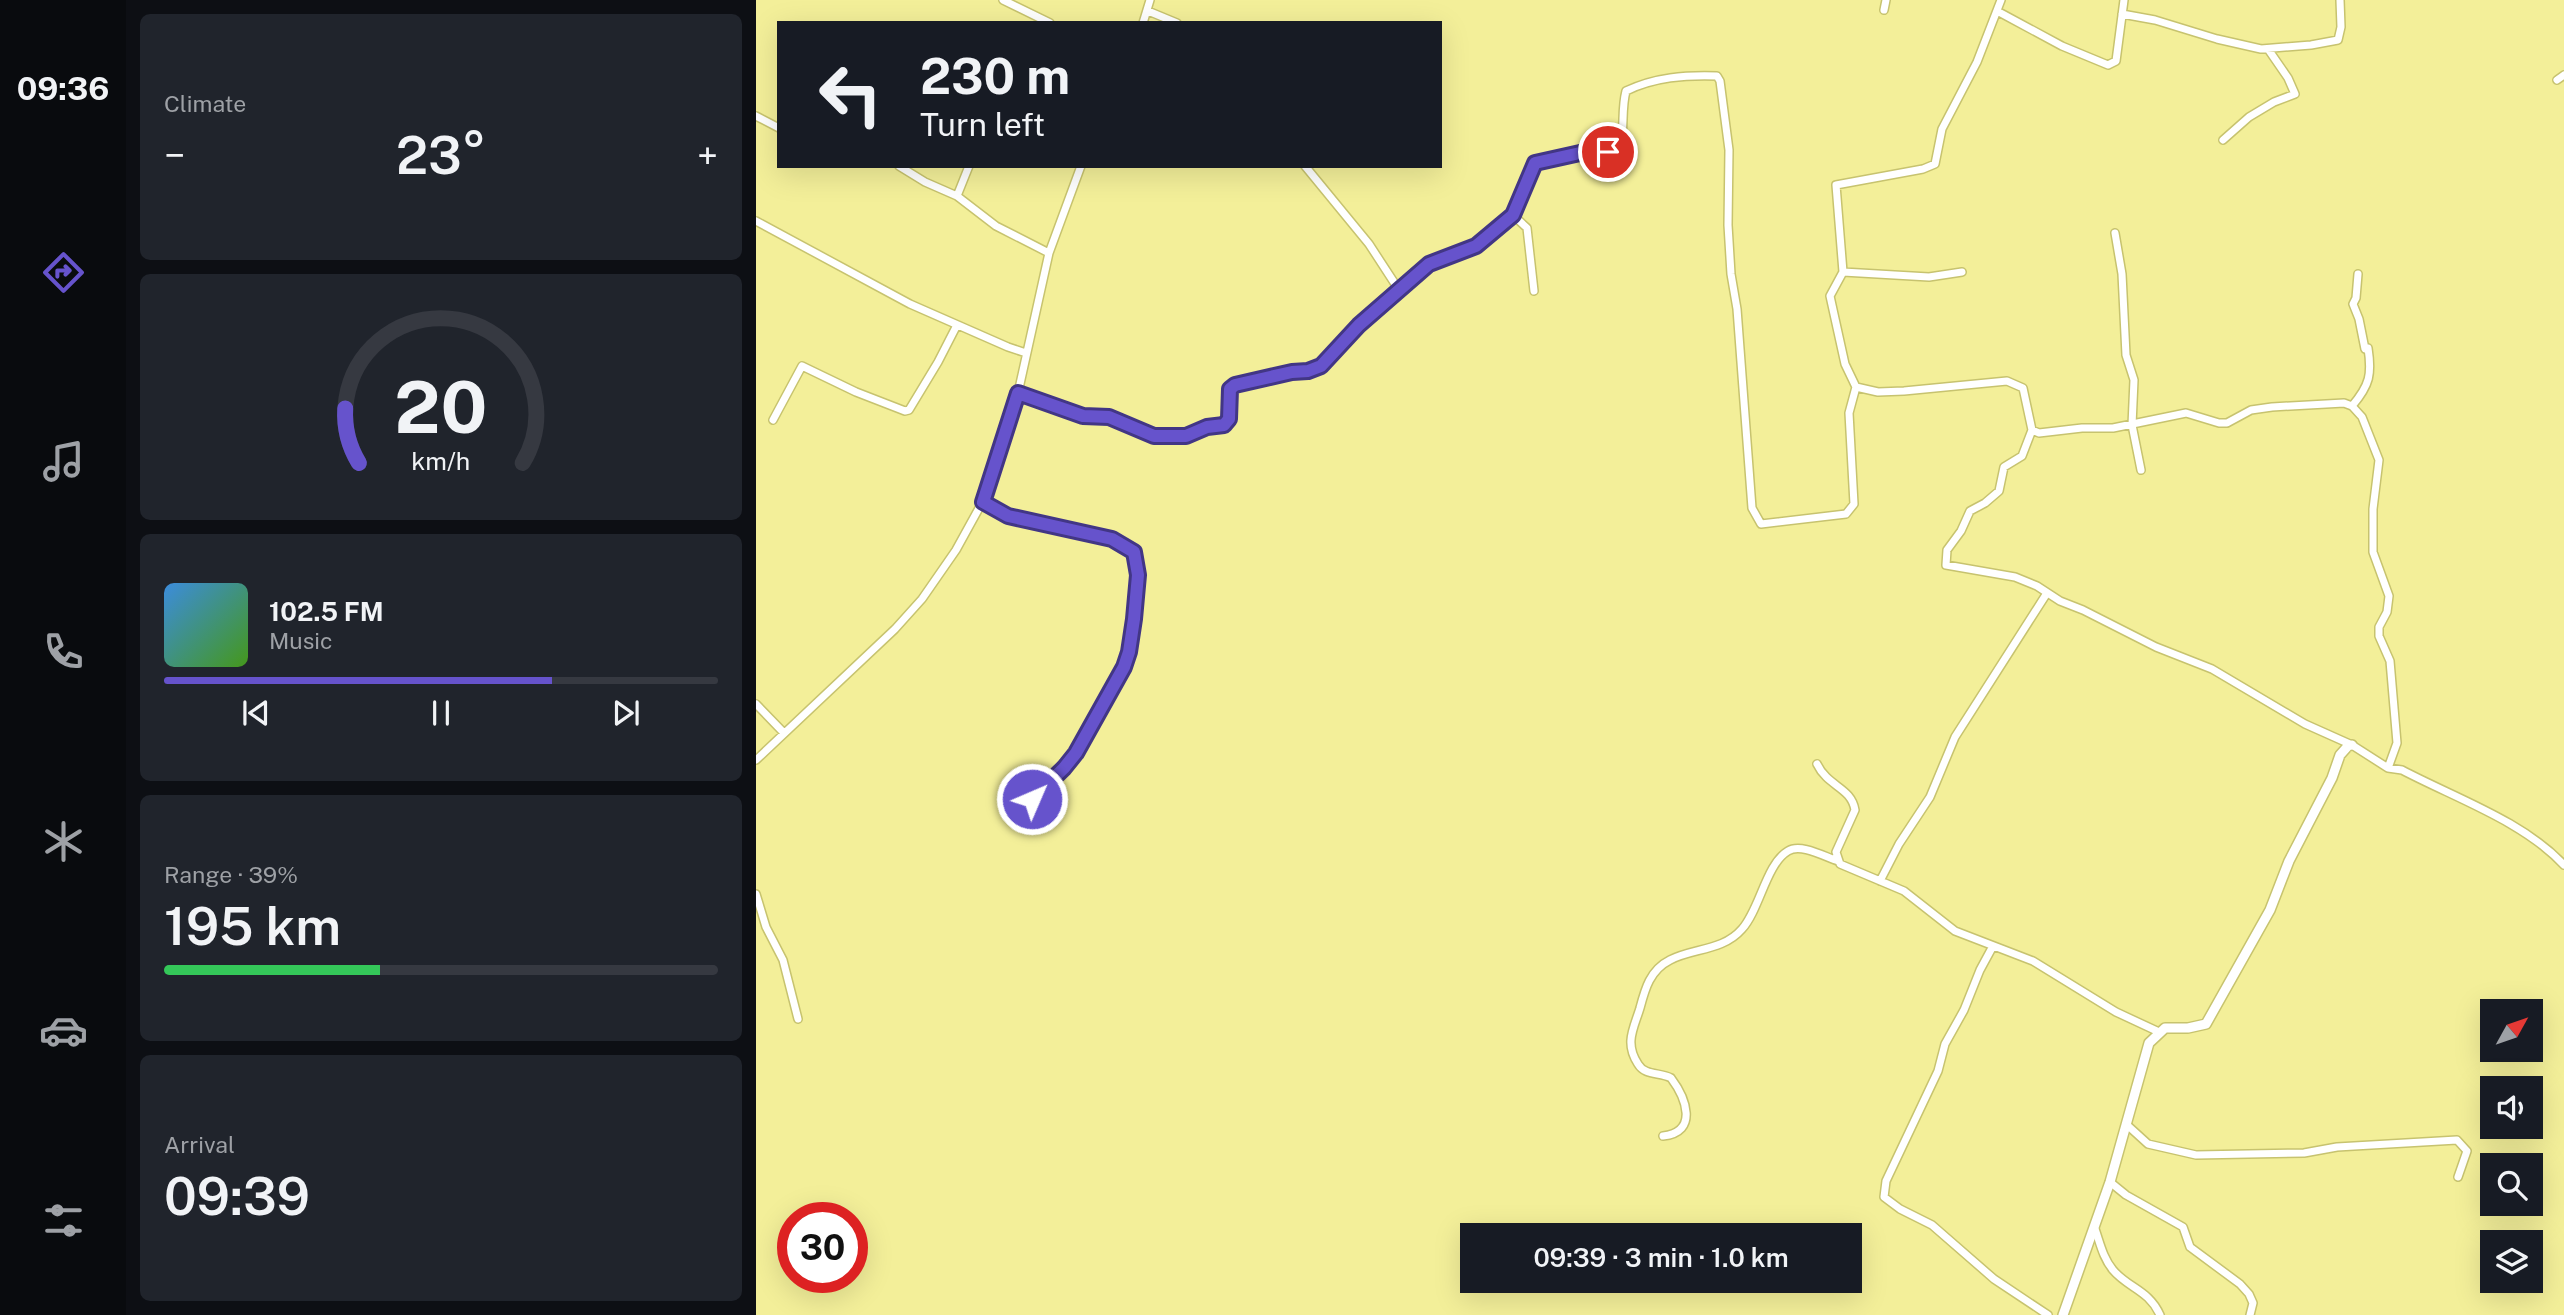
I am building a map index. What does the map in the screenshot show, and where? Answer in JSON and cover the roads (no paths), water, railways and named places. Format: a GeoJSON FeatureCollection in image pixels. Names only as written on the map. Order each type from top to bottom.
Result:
{"type":"FeatureCollection","features":[{"type":"Feature","properties":{"kind":"street"},"geometry":{"type":"LineString","coordinates":[[1003,0],[1032,19]]}},
{"type":"Feature","properties":{"kind":"street"},"geometry":{"type":"LineString","coordinates":[[1144,21],[1150,0]]}},
{"type":"Feature","properties":{"kind":"street"},"geometry":{"type":"LineString","coordinates":[[1884,10],[1886,0]]}},
{"type":"Feature","properties":{"kind":"street"},"geometry":{"type":"LineString","coordinates":[[1018,393],[1083,416],[1109,417],[1146,435],[1186,436],[1207,427],[1224,425],[1229,419],[1230,389],[1235,385],[1321,366],[1352,332],[1429,264],[1476,246],[1513,215],[1535,163],[1589,151],[1608,152],[1620,147],[1624,130],[1622,106],[1626,90],[1644,83],[1676,77],[1717,76],[1720,81],[1729,150],[1728,225],[1752,508],[1760,524],[1846,514],[1854,504],[1849,413],[1856,387],[1845,364],[1830,296],[1843,272],[1836,185],[1923,169],[1935,164],[1942,130],[1978,62],[2001,0]]}},
{"type":"Feature","properties":{"kind":"street"},"geometry":{"type":"LineString","coordinates":[[1997,11],[2062,46],[2108,65],[2116,61],[2124,0]]}},
{"type":"Feature","properties":{"kind":"street"},"geometry":{"type":"LineString","coordinates":[[2122,14],[2155,20],[2217,39],[2268,49],[2338,40],[2341,27],[2340,0]]}},
{"type":"Feature","properties":{"kind":"street"},"geometry":{"type":"LineString","coordinates":[[1148,11],[1174,21]]}},
{"type":"Feature","properties":{"kind":"street"},"geometry":{"type":"LineString","coordinates":[[2223,140],[2249,117],[2274,102],[2295,94],[2288,78],[2268,49]]}},
{"type":"Feature","properties":{"kind":"street"},"geometry":{"type":"LineString","coordinates":[[2557,80],[2564,75]]}},
{"type":"Feature","properties":{"kind":"street"},"geometry":{"type":"LineString","coordinates":[[756,116],[777,127]]}},
{"type":"Feature","properties":{"kind":"street"},"geometry":{"type":"LineString","coordinates":[[902,168],[925,182],[957,196],[996,226],[1049,253]]}},
{"type":"Feature","properties":{"kind":"street"},"geometry":{"type":"LineString","coordinates":[[957,196],[968,168]]}},
{"type":"Feature","properties":{"kind":"street"},"geometry":{"type":"LineString","coordinates":[[756,760],[895,629],[922,599],[956,550],[983,502],[1018,393],[1049,253],[1081,168]]}},
{"type":"Feature","properties":{"kind":"street"},"geometry":{"type":"LineString","coordinates":[[1307,168],[1369,244],[1399,289]]}},
{"type":"Feature","properties":{"kind":"street"},"geometry":{"type":"LineString","coordinates":[[1513,215],[1527,228],[1534,291]]}},
{"type":"Feature","properties":{"kind":"street"},"geometry":{"type":"LineString","coordinates":[[756,221],[910,304],[1026,353]]}},
{"type":"Feature","properties":{"kind":"street"},"geometry":{"type":"LineString","coordinates":[[2115,233],[2122,274],[2126,355],[2134,380],[2132,425],[2141,470]]}},
{"type":"Feature","properties":{"kind":"street"},"geometry":{"type":"LineString","coordinates":[[1843,272],[1929,277],[1962,272]]}},
{"type":"Feature","properties":{"kind":"street"},"geometry":{"type":"LineString","coordinates":[[2352,406],[2369,383],[2371,365],[2368,348],[2365,349],[2360,318],[2353,304],[2358,274]]}},
{"type":"Feature","properties":{"kind":"street"},"geometry":{"type":"LineString","coordinates":[[773,420],[802,366],[856,392],[905,411],[909,410],[957,325]]}},
{"type":"Feature","properties":{"kind":"street"},"geometry":{"type":"LineString","coordinates":[[1856,387],[1878,392],[1904,391],[2007,381],[2023,388],[2032,430],[2022,456],[2004,467],[1999,491],[1970,511],[1961,531],[1947,550],[1946,565],[2015,577],[2175,656],[2212,669],[2305,724],[2352,745],[2388,768],[2402,770],[2507,823],[2543,845],[2564,865]]}},
{"type":"Feature","properties":{"kind":"street"},"geometry":{"type":"LineString","coordinates":[[2032,430],[2039,433],[2060,432],[2132,425],[2186,413],[2219,423],[2251,410],[2272,407],[2344,403],[2358,411],[2379,460],[2373,509],[2373,552],[2389,596],[2387,612],[2379,627],[2379,636],[2390,661],[2397,743],[2388,768]]}},
{"type":"Feature","properties":{"kind":"street"},"geometry":{"type":"LineString","coordinates":[[983,502],[1008,516],[1112,539],[1134,552],[1136,562],[1138,575],[1132,635],[1124,667],[1076,753],[1032,799]]}},
{"type":"Feature","properties":{"kind":"street"},"geometry":{"type":"LineString","coordinates":[[1880,881],[1899,844],[1930,797],[1955,737],[2047,593]]}},
{"type":"Feature","properties":{"kind":"street"},"geometry":{"type":"LineString","coordinates":[[756,704],[784,733]]}},
{"type":"Feature","properties":{"kind":"street"},"geometry":{"type":"LineString","coordinates":[[2063,1315],[2110,1182],[2149,1043],[2159,1032],[2170,1027],[2188,1028],[2206,1024],[2270,910],[2289,861],[2332,778],[2340,755],[2352,745]]}},
{"type":"Feature","properties":{"kind":"street"},"geometry":{"type":"LineString","coordinates":[[1817,764],[1822,775],[1848,794],[1854,803],[1855,810],[1836,852],[1838,862]]}},
{"type":"Feature","properties":{"kind":"street"},"geometry":{"type":"LineString","coordinates":[[1663,1136],[1672,1135],[1682,1126],[1687,1114],[1671,1078],[1644,1071],[1635,1058],[1630,1038],[1647,982],[1666,962],[1723,943],[1741,931],[1757,907],[1776,864],[1789,850],[1800,848],[1904,891],[1955,931],[2033,961],[2116,1012],[2159,1032]]}},
{"type":"Feature","properties":{"kind":"street"},"geometry":{"type":"LineString","coordinates":[[756,894],[766,927],[783,960],[798,1019]]}},
{"type":"Feature","properties":{"kind":"street"},"geometry":{"type":"LineString","coordinates":[[1993,946],[1964,1010],[1945,1044],[1938,1071],[1886,1181],[1884,1197],[1900,1209],[1932,1225],[1994,1279],[2048,1315]]}},
{"type":"Feature","properties":{"kind":"street"},"geometry":{"type":"LineString","coordinates":[[2126,1125],[2148,1144],[2196,1155],[2304,1153],[2337,1147],[2457,1140],[2467,1151],[2458,1177]]}},
{"type":"Feature","properties":{"kind":"street"},"geometry":{"type":"LineString","coordinates":[[2110,1182],[2126,1195],[2183,1227],[2190,1247],[2240,1284],[2249,1294],[2253,1303],[2250,1315]]}},
{"type":"Feature","properties":{"kind":"street"},"geometry":{"type":"LineString","coordinates":[[2095,1229],[2106,1260],[2115,1272],[2146,1293],[2160,1315]]}}]}
